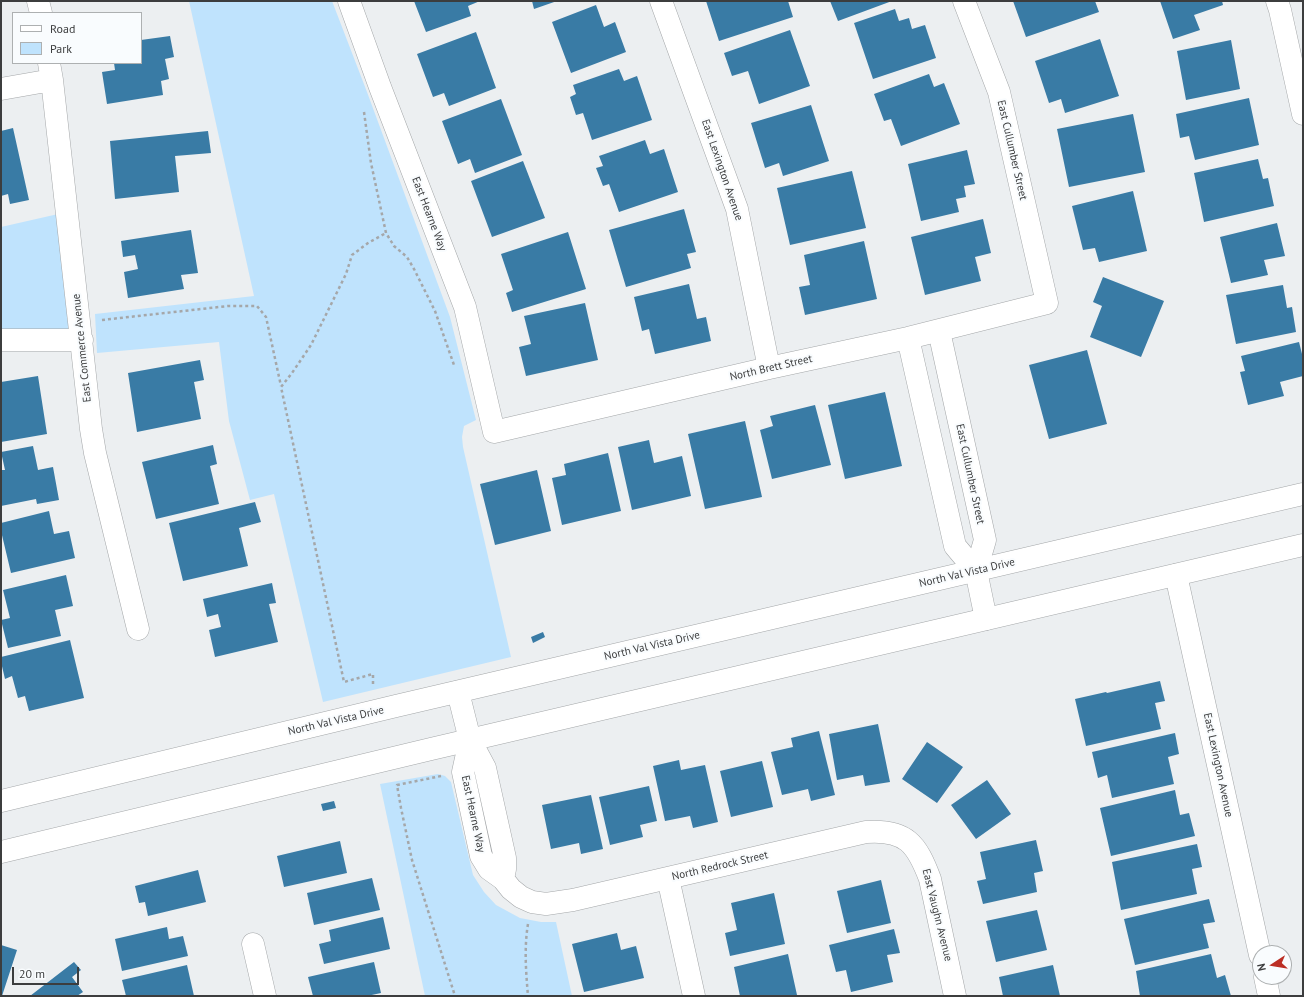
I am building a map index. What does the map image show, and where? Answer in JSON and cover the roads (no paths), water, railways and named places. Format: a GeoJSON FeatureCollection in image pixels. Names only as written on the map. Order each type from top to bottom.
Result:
{"type":"FeatureCollection","features":[{"type":"Feature","properties":{"kind":"street"},"geometry":{"type":"LineString","coordinates":[[38,1],[41,12]]}},
{"type":"Feature","properties":{"kind":"street","name":"East Hearne Way"},"geometry":{"type":"LineString","coordinates":[[349,1],[380,87],[465,307],[494,432]]}},
{"type":"Feature","properties":{"kind":"street","name":"East Lexington Avenue"},"geometry":{"type":"LineString","coordinates":[[661,1],[737,209],[769,368]]}},
{"type":"Feature","properties":{"kind":"street","name":"East Cullumber Street"},"geometry":{"type":"LineString","coordinates":[[964,1],[999,92],[1047,303]]}},
{"type":"Feature","properties":{"kind":"street"},"geometry":{"type":"LineString","coordinates":[[1277,1],[1303,114]]}},
{"type":"Feature","properties":{"kind":"street"},"geometry":{"type":"LineString","coordinates":[[1,89],[51,71]]}},
{"type":"Feature","properties":{"kind":"street","name":"East Commerce Avenue"},"geometry":{"type":"LineString","coordinates":[[51,71],[88,404],[95,453],[138,629]]}},
{"type":"Feature","properties":{"kind":"street","name":"North Brett Street"},"geometry":{"type":"LineString","coordinates":[[494,432],[769,368],[939,331],[1047,303]]}},
{"type":"Feature","properties":{"kind":"street"},"geometry":{"type":"LineString","coordinates":[[1,340],[81,331]]}},
{"type":"Feature","properties":{"kind":"street","name":"East Cullumber Street"},"geometry":{"type":"LineString","coordinates":[[939,331],[985,540],[976,571],[986,620]]}},
{"type":"Feature","properties":{"kind":"street","name":"East Cullumber Street"},"geometry":{"type":"LineString","coordinates":[[908,338],[955,546],[976,571]]}},
{"type":"Feature","properties":{"kind":"street","name":"North Val Vista Drive"},"geometry":{"type":"LineString","coordinates":[[1,801],[458,692],[1303,494]]}},
{"type":"Feature","properties":{"kind":"street"},"geometry":{"type":"LineString","coordinates":[[1,852],[470,740],[1303,546]]}},
{"type":"Feature","properties":{"kind":"street","name":"East Lexington Avenue"},"geometry":{"type":"LineString","coordinates":[[1176,575],[1258,945]]}},
{"type":"Feature","properties":{"kind":"street","name":"East Hearne Way"},"geometry":{"type":"LineString","coordinates":[[458,692],[470,740],[485,768],[504,858],[505,869],[503,879],[511,889],[521,897],[532,902]]}},
{"type":"Feature","properties":{"kind":"street","name":"North Redrock Street"},"geometry":{"type":"LineString","coordinates":[[532,902],[546,904],[559,903],[866,832],[879,831],[894,833],[907,840]]}},
{"type":"Feature","properties":{"kind":"street","name":"East Vaughn Avenue"},"geometry":{"type":"LineString","coordinates":[[907,840],[916,850],[930,879],[956,996]]}},
{"type":"Feature","properties":{"kind":"street"},"geometry":{"type":"LineString","coordinates":[[668,878],[694,996]]}},
{"type":"Feature","properties":{"kind":"street"},"geometry":{"type":"LineString","coordinates":[[253,944],[264,996]]}},
{"type":"Feature","properties":{"kind":"street"},"geometry":{"type":"LineString","coordinates":[[1267,985],[1269,996]]}}]}
